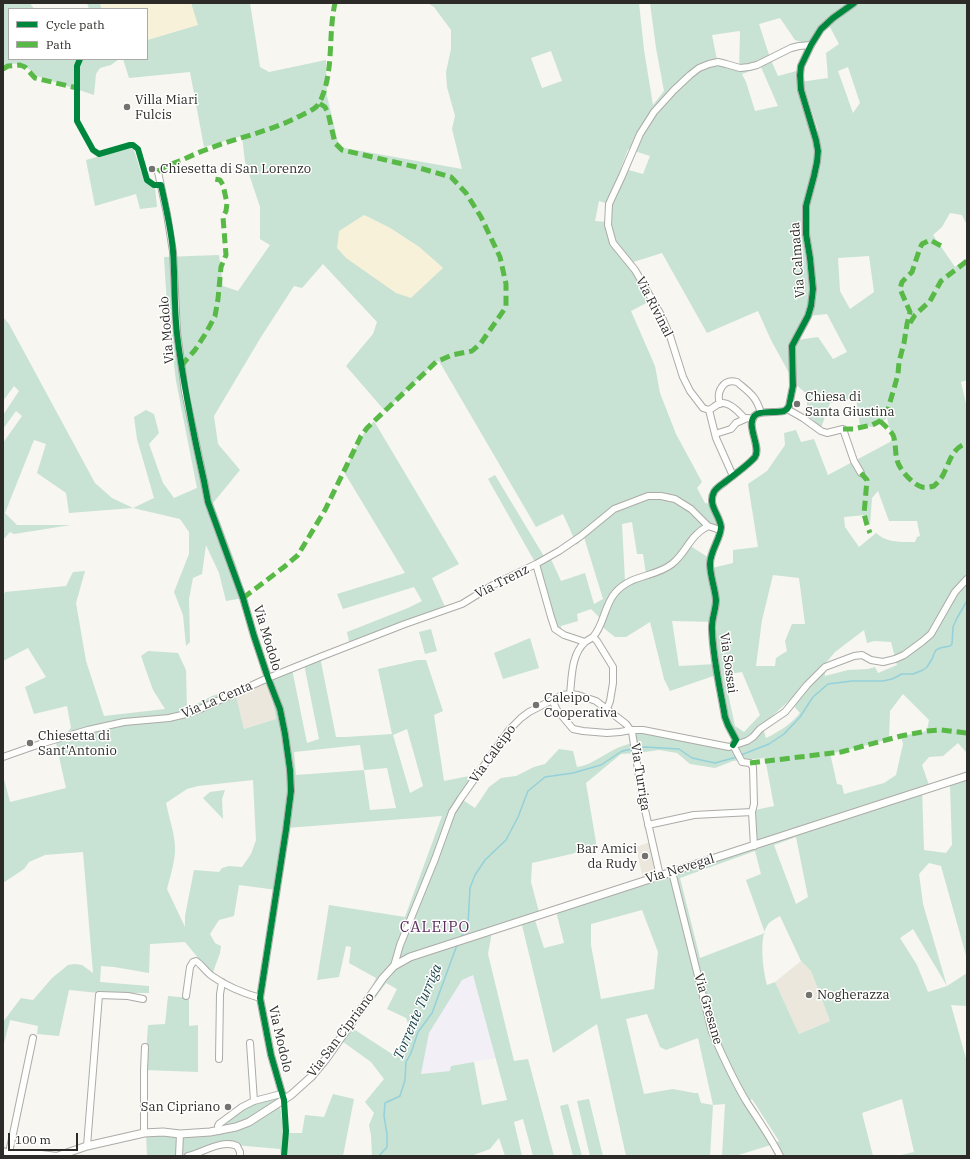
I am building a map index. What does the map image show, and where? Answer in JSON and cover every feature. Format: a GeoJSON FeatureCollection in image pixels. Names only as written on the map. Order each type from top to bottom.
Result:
{"type":"FeatureCollection","features":[{"type":"Feature","properties":{"kind":"main road","name":"Via Nevegal"},"geometry":{"type":"LineString","coordinates":[[394,966],[410,957],[967,776]]}},
{"type":"Feature","properties":{"kind":"main road","name":"Via San Cipriano"},"geometry":{"type":"LineString","coordinates":[[58,1156],[88,1146],[144,1133],[163,1132],[180,1134],[219,1131],[249,1122],[282,1097],[298,1089],[316,1071],[394,966]]}},
{"type":"Feature","properties":{"kind":"street","name":"Via Calmada"},"geometry":{"type":"LineString","coordinates":[[787,409],[792,393],[792,346],[808,316],[813,289],[806,234],[806,206],[814,176],[818,151],[801,90],[801,66],[811,44],[821,29],[833,18],[854,3]]}},
{"type":"Feature","properties":{"kind":"street","name":"Via Rivinal"},"geometry":{"type":"LineString","coordinates":[[709,410],[703,408],[690,391],[680,370],[663,319],[635,270],[613,243],[608,225],[609,204],[640,134],[654,112],[690,75],[699,68],[718,62],[740,68],[757,65],[791,48],[811,44]]}},
{"type":"Feature","properties":{"kind":"street","name":"Via Modolo"},"geometry":{"type":"LineString","coordinates":[[158,172],[172,247],[177,332],[184,386],[205,492],[243,598],[254,636],[280,709],[290,770],[291,791],[260,998],[267,1040],[282,1097]]}},
{"type":"Feature","properties":{"kind":"street"},"geometry":{"type":"LineString","coordinates":[[720,404],[718,396],[721,388],[728,382],[734,381],[754,396],[761,413]]}},
{"type":"Feature","properties":{"kind":"street"},"geometry":{"type":"LineString","coordinates":[[732,476],[716,438],[709,410],[720,404],[724,404],[731,407],[745,419]]}},
{"type":"Feature","properties":{"kind":"street"},"geometry":{"type":"LineString","coordinates":[[720,530],[720,524],[712,504],[712,498],[715,490],[751,460],[756,454],[756,446],[752,429],[753,419],[758,414],[781,412],[787,409],[821,431],[827,433],[843,430],[854,461],[861,473]]}},
{"type":"Feature","properties":{"kind":"street"},"geometry":{"type":"LineString","coordinates":[[715,434],[731,429],[736,423],[745,419],[753,419]]}},
{"type":"Feature","properties":{"kind":"street","name":"Via Trenz"},"geometry":{"type":"LineString","coordinates":[[268,678],[398,626],[462,604],[493,585],[536,564],[581,536],[614,509],[648,496],[666,496],[678,501],[695,513],[708,526],[720,530]]}},
{"type":"Feature","properties":{"kind":"street"},"geometry":{"type":"LineString","coordinates":[[631,730],[596,701],[570,694],[575,657],[581,647],[593,637],[600,625],[612,596],[624,584],[672,564],[696,534],[708,526]]}},
{"type":"Feature","properties":{"kind":"street","name":"Via Sossai"},"geometry":{"type":"LineString","coordinates":[[720,530],[710,559],[710,571],[716,604],[712,630],[725,717],[735,739],[734,748]]}},
{"type":"Feature","properties":{"kind":"street"},"geometry":{"type":"LineString","coordinates":[[536,564],[555,629],[564,635],[586,642]]}},
{"type":"Feature","properties":{"kind":"street"},"geometry":{"type":"LineString","coordinates":[[552,700],[573,728],[583,731],[607,733],[643,730],[734,748],[753,737],[760,729],[785,712],[825,666],[854,656],[862,655],[872,660],[883,662],[904,655],[931,634],[955,592],[967,579]]}},
{"type":"Feature","properties":{"kind":"street"},"geometry":{"type":"LineString","coordinates":[[593,637],[613,667],[613,682],[607,709]]}},
{"type":"Feature","properties":{"kind":"street","name":"Via La Centa"},"geometry":{"type":"LineString","coordinates":[[3,757],[88,730],[124,722],[169,718],[186,714],[268,678]]}},
{"type":"Feature","properties":{"kind":"street","name":"Via Caleipo"},"geometry":{"type":"LineString","coordinates":[[394,966],[400,945],[435,859],[452,812],[461,798],[509,730],[520,718],[562,695],[570,694]]}},
{"type":"Feature","properties":{"kind":"street","name":"Via Turriga"},"geometry":{"type":"LineString","coordinates":[[631,730],[633,734],[643,801],[660,876]]}},
{"type":"Feature","properties":{"kind":"street"},"geometry":{"type":"LineString","coordinates":[[734,748],[740,760],[744,763],[750,763],[753,767],[754,804],[752,812],[754,846]]}},
{"type":"Feature","properties":{"kind":"street","name":"Via Turriga"},"geometry":{"type":"LineString","coordinates":[[648,825],[694,815],[752,812]]}},
{"type":"Feature","properties":{"kind":"street","name":"Via Gresane"},"geometry":{"type":"LineString","coordinates":[[672,872],[712,1032],[722,1057],[747,1102],[776,1146],[780,1156]]}},
{"type":"Feature","properties":{"kind":"street","name":"Via Modolo"},"geometry":{"type":"LineString","coordinates":[[186,996],[190,967],[194,961],[209,974],[222,982],[249,995],[260,998]]}},
{"type":"Feature","properties":{"kind":"street"},"geometry":{"type":"LineString","coordinates":[[219,1059],[220,994],[222,982]]}},
{"type":"Feature","properties":{"kind":"street"},"geometry":{"type":"LineString","coordinates":[[88,1146],[99,995],[128,996],[142,999]]}},
{"type":"Feature","properties":{"kind":"street","name":"Via San Cipriano"},"geometry":{"type":"LineString","coordinates":[[33,1038],[6,1153],[33,1153],[58,1156]]}},
{"type":"Feature","properties":{"kind":"street"},"geometry":{"type":"LineString","coordinates":[[250,1043],[254,1101]]}},
{"type":"Feature","properties":{"kind":"street"},"geometry":{"type":"LineString","coordinates":[[144,1133],[145,1047]]}},
{"type":"Feature","properties":{"kind":"street","name":"Via San Cipriano"},"geometry":{"type":"LineString","coordinates":[[219,1131],[219,1124],[242,1106],[254,1101],[282,1097]]}},
{"type":"Feature","properties":{"kind":"street"},"geometry":{"type":"LineString","coordinates":[[179,1156],[180,1134]]}},
{"type":"Feature","properties":{"kind":"street"},"geometry":{"type":"LineString","coordinates":[[188,1156],[214,1146],[230,1144],[238,1148],[240,1156]]}},
{"type":"Feature","properties":{"kind":"shaded area"},"geometry":{"type":"Polygon","coordinates":[[[268,678],[276,719],[244,729],[235,693],[268,678]]]}},
{"type":"Feature","properties":{"kind":"shaded area"},"geometry":{"type":"Polygon","coordinates":[[[653,841],[661,873],[643,879],[636,847],[653,841]]]}},
{"type":"Feature","properties":{"kind":"shaded area"},"geometry":{"type":"Polygon","coordinates":[[[801,961],[811,971],[830,1021],[799,1034],[775,982],[801,961]]]}},
{"type":"Feature","properties":{"kind":"shaded area"},"geometry":{"type":"Polygon","coordinates":[[[473,975],[496,1058],[451,1066],[450,1071],[421,1074],[429,1033],[462,979],[473,975]]]}},
{"type":"Feature","properties":{"kind":"green space"},"geometry":{"type":"Polygon","coordinates":[[[3,3],[30,3],[33,8],[8,8],[8,60],[118,60],[111,65],[100,68],[96,74],[94,95],[37,76],[22,63],[11,64],[3,69],[3,3]]]}},
{"type":"Feature","properties":{"kind":"green space"},"geometry":{"type":"Polygon","coordinates":[[[87,3],[100,3],[102,8],[89,8],[87,3]]]}},
{"type":"Feature","properties":{"kind":"green space"},"geometry":{"type":"Polygon","coordinates":[[[191,3],[250,3],[260,67],[269,72],[326,60],[327,96],[338,142],[344,148],[462,169],[452,129],[455,116],[447,87],[446,72],[451,49],[451,30],[434,7],[428,3],[639,3],[644,50],[653,105],[664,91],[650,3],[967,3],[967,225],[962,215],[950,213],[942,227],[933,235],[955,267],[967,258],[967,380],[961,382],[967,408],[967,753],[958,743],[943,756],[929,757],[922,765],[929,785],[922,788],[924,850],[946,853],[952,845],[950,786],[967,780],[967,959],[941,866],[929,863],[919,874],[923,904],[947,986],[967,973],[967,1006],[951,1005],[967,1062],[967,1156],[897,1156],[914,1152],[902,1099],[862,1113],[873,1156],[779,1156],[774,1144],[735,1156],[722,1156],[725,1104],[713,1105],[710,1156],[626,1156],[597,1024],[553,1053],[520,917],[493,926],[488,954],[514,1061],[528,1059],[554,1156],[533,1156],[523,1119],[514,1122],[522,1156],[505,1156],[499,1138],[490,1149],[471,1156],[372,1156],[369,1125],[374,1113],[365,1102],[384,1079],[371,1062],[339,1039],[349,1026],[395,1056],[409,1026],[406,1018],[387,1009],[397,989],[386,983],[365,1012],[361,1008],[365,1003],[376,978],[349,963],[351,947],[346,946],[339,977],[317,980],[329,905],[405,917],[442,816],[286,828],[277,890],[239,885],[234,916],[219,920],[210,934],[215,943],[221,946],[212,975],[185,942],[150,944],[149,973],[101,966],[100,982],[149,986],[149,993],[99,993],[69,990],[59,1036],[37,1034],[38,1026],[10,1020],[3,1047],[3,1022],[21,998],[33,1000],[52,978],[68,965],[82,965],[93,973],[83,852],[45,855],[29,862],[24,869],[3,883],[3,775],[10,802],[66,788],[56,743],[71,728],[67,706],[34,714],[25,687],[46,677],[28,648],[3,661],[3,597],[5,592],[66,586],[73,572],[85,571],[76,603],[86,661],[104,716],[165,709],[153,690],[141,656],[148,651],[178,653],[186,670],[187,709],[212,696],[233,690],[236,696],[244,729],[276,719],[268,678],[292,669],[307,743],[319,739],[304,664],[320,657],[336,737],[392,734],[378,669],[418,660],[426,660],[443,711],[434,715],[444,781],[474,775],[460,798],[475,808],[489,787],[501,778],[516,776],[534,767],[545,764],[559,749],[573,751],[577,767],[590,763],[624,745],[636,743],[633,731],[726,747],[737,739],[730,727],[719,674],[670,691],[664,679],[650,622],[626,637],[615,637],[600,625],[602,620],[591,609],[577,614],[578,621],[561,626],[561,629],[552,629],[536,564],[488,479],[495,475],[545,558],[550,557],[561,581],[585,573],[594,604],[603,599],[584,537],[577,545],[563,514],[536,527],[439,361],[436,362],[385,411],[346,366],[373,334],[377,322],[323,264],[302,288],[294,286],[261,337],[214,416],[218,444],[240,470],[213,503],[236,565],[245,596],[243,598],[226,601],[219,573],[206,545],[202,574],[193,578],[189,599],[190,642],[186,646],[183,615],[174,592],[189,554],[189,532],[180,519],[133,508],[154,498],[137,439],[134,417],[146,410],[154,414],[159,433],[149,444],[163,483],[174,498],[197,488],[176,381],[167,306],[164,257],[219,255],[223,286],[238,291],[270,245],[260,239],[260,207],[245,162],[242,136],[204,147],[190,72],[129,78],[123,60],[148,60],[148,40],[197,25],[191,3]],[[780,18],[759,24],[770,58],[778,76],[800,70],[800,82],[828,78],[826,53],[839,44],[830,27],[825,30],[811,45],[795,40],[780,18]],[[740,32],[712,35],[718,65],[739,71],[740,32]],[[551,51],[531,58],[542,88],[562,81],[551,51]],[[761,67],[742,74],[755,111],[778,106],[761,67]],[[848,67],[838,71],[853,113],[860,103],[848,67]],[[805,90],[812,139],[818,130],[805,90]],[[628,149],[621,168],[643,174],[650,156],[628,149]],[[599,201],[595,221],[610,222],[612,205],[599,201]],[[364,215],[443,268],[419,247],[390,228],[364,215]],[[662,253],[630,263],[652,300],[631,311],[655,366],[660,393],[676,434],[702,482],[697,488],[705,503],[710,504],[717,520],[719,531],[711,526],[699,533],[689,545],[712,560],[712,568],[733,563],[733,550],[758,547],[748,484],[767,471],[785,445],[784,433],[796,430],[801,442],[814,439],[828,475],[890,442],[892,438],[887,418],[875,427],[860,426],[856,398],[830,403],[821,428],[812,419],[807,417],[807,394],[795,384],[771,340],[758,311],[707,333],[662,253]],[[869,256],[838,258],[840,291],[850,309],[874,292],[869,256]],[[827,314],[808,316],[798,340],[818,337],[833,359],[847,352],[827,314]],[[878,491],[872,498],[870,525],[866,515],[844,517],[845,527],[859,547],[876,533],[885,539],[899,542],[915,542],[917,537],[920,536],[917,521],[889,521],[878,491]],[[632,522],[622,524],[625,581],[646,574],[643,554],[637,554],[632,522]],[[773,575],[762,620],[756,666],[775,666],[776,658],[787,651],[785,641],[792,624],[805,624],[799,578],[773,575]],[[672,621],[679,666],[717,664],[715,622],[672,621]],[[864,630],[835,652],[824,665],[825,676],[848,670],[868,669],[875,667],[878,673],[897,665],[891,642],[874,641],[867,643],[864,630]],[[742,672],[724,675],[735,726],[744,732],[760,715],[742,672]],[[903,694],[890,711],[889,739],[841,752],[830,753],[837,784],[842,785],[844,794],[884,783],[896,775],[903,744],[901,736],[927,731],[929,720],[903,694]],[[789,701],[762,725],[766,738],[789,724],[800,713],[789,701]],[[407,729],[393,735],[410,793],[423,786],[407,729]],[[360,745],[294,752],[296,775],[364,770],[360,745]],[[659,750],[621,754],[586,783],[597,848],[532,863],[531,882],[539,912],[533,914],[544,948],[564,943],[555,907],[757,842],[755,810],[774,806],[765,758],[733,761],[715,768],[690,764],[677,753],[659,750]],[[387,768],[364,770],[370,810],[396,808],[387,768]],[[253,780],[198,786],[187,789],[166,803],[175,846],[174,862],[167,889],[185,927],[185,916],[194,870],[219,872],[222,868],[229,866],[242,867],[251,854],[256,840],[253,780]],[[796,837],[774,845],[796,904],[808,897],[796,837]],[[755,851],[680,878],[700,958],[764,933],[762,953],[767,985],[775,982],[799,1034],[830,1021],[811,971],[801,961],[780,916],[769,923],[765,932],[746,880],[761,874],[755,851]],[[642,910],[591,924],[591,945],[601,999],[654,989],[658,952],[642,910]],[[913,929],[900,938],[917,965],[928,992],[947,986],[913,929]],[[473,975],[462,980],[429,1033],[421,1074],[450,1071],[451,1066],[474,1062],[482,1105],[507,1100],[473,975]],[[647,1014],[626,1019],[644,1094],[673,1089],[698,1093],[701,1103],[713,1105],[698,1038],[666,1050],[660,1047],[647,1014]],[[752,1099],[747,1103],[774,1144],[779,1141],[752,1099]]]}},
{"type":"Feature","properties":{"kind":"green space"},"geometry":{"type":"Polygon","coordinates":[[[133,147],[141,172],[155,187],[157,207],[140,209],[136,194],[95,206],[86,160],[133,147]]]}},
{"type":"Feature","properties":{"kind":"green space"},"geometry":{"type":"Polygon","coordinates":[[[3,317],[9,324],[95,483],[112,498],[133,508],[69,513],[66,493],[37,473],[46,444],[34,440],[5,513],[17,525],[71,525],[14,534],[10,532],[3,540],[3,443],[22,416],[16,411],[3,429],[3,415],[19,391],[14,386],[3,401],[3,317]]]}},
{"type":"Feature","properties":{"kind":"green space"},"geometry":{"type":"Polygon","coordinates":[[[374,421],[459,564],[432,578],[446,609],[350,646],[347,632],[422,601],[414,587],[343,609],[337,594],[405,573],[344,472],[361,439],[374,421]]]}},
{"type":"Feature","properties":{"kind":"green space"},"geometry":{"type":"Polygon","coordinates":[[[431,629],[437,651],[425,654],[419,632],[431,629]]]}},
{"type":"Feature","properties":{"kind":"green space"},"geometry":{"type":"Polygon","coordinates":[[[530,638],[539,668],[503,679],[494,653],[530,638]]]}},
{"type":"Feature","properties":{"kind":"green space"},"geometry":{"type":"Polygon","coordinates":[[[225,790],[222,799],[223,819],[203,798],[210,792],[225,790]]]}},
{"type":"Feature","properties":{"kind":"green space"},"geometry":{"type":"Polygon","coordinates":[[[168,996],[189,998],[189,1026],[198,1025],[198,1072],[145,1070],[148,1025],[165,1024],[168,996]]]}},
{"type":"Feature","properties":{"kind":"green space"},"geometry":{"type":"Polygon","coordinates":[[[333,1094],[354,1099],[343,1156],[281,1156],[280,1149],[224,1144],[185,1156],[147,1156],[146,1131],[207,1130],[220,1127],[245,1107],[275,1097],[279,1099],[284,1133],[302,1133],[305,1115],[324,1117],[333,1094]]]}},
{"type":"Feature","properties":{"kind":"green space"},"geometry":{"type":"Polygon","coordinates":[[[589,1099],[603,1156],[590,1156],[577,1101],[589,1099]]]}},
{"type":"Feature","properties":{"kind":"green space"},"geometry":{"type":"Polygon","coordinates":[[[568,1104],[582,1156],[573,1156],[560,1106],[568,1104]]]}},
{"type":"Feature","properties":{"kind":"sand"},"geometry":{"type":"Polygon","coordinates":[[[100,3],[191,3],[198,25],[148,40],[148,8],[102,8],[100,3]]]}},
{"type":"Feature","properties":{"kind":"sand"},"geometry":{"type":"Polygon","coordinates":[[[364,215],[390,228],[419,247],[443,268],[411,298],[396,293],[346,258],[337,248],[339,231],[364,215]]]}},
{"type":"Feature","properties":{"kind":"waterway","name":"Torrente Turriga"},"geometry":{"type":"LineString","coordinates":[[741,755],[769,744],[784,734],[800,717],[813,697],[828,684],[852,681],[883,681],[892,679],[902,674],[913,674],[923,670],[927,667],[936,650],[952,644],[953,627],[967,601]]}},
{"type":"Feature","properties":{"kind":"waterway","name":"Torrente Turriga"},"geometry":{"type":"LineString","coordinates":[[636,749],[645,747],[679,749],[692,758],[715,763],[737,757]]}},
{"type":"Feature","properties":{"kind":"waterway","name":"Torrente Turriga"},"geometry":{"type":"LineString","coordinates":[[461,937],[468,924],[470,888],[475,875],[485,860],[506,840],[518,817],[528,791],[545,777],[573,773],[601,765],[622,751],[632,749]]}},
{"type":"Feature","properties":{"kind":"waterway","name":"Torrente Turriga"},"geometry":{"type":"LineString","coordinates":[[379,1156],[387,1147],[387,1134],[384,1116],[385,1103],[400,1096],[405,1080],[406,1062],[411,1053],[418,1032],[432,1013],[457,945]]}},
{"type":"Feature","properties":{"kind":"marked path"},"geometry":{"type":"LineString","coordinates":[[158,172],[166,166],[201,151],[284,124],[316,107],[326,86],[330,62],[335,3]]}},
{"type":"Feature","properties":{"kind":"marked path"},"geometry":{"type":"LineString","coordinates":[[3,69],[8,66],[20,65],[25,67],[35,78],[77,88]]}},
{"type":"Feature","properties":{"kind":"marked path"},"geometry":{"type":"LineString","coordinates":[[243,598],[298,555],[325,510],[361,436],[367,428],[436,362],[452,355],[472,351],[481,343],[506,307],[506,284],[500,257],[481,217],[466,193],[451,177],[416,167],[342,150],[335,143],[328,113],[325,107],[319,103]]}},
{"type":"Feature","properties":{"kind":"marked path"},"geometry":{"type":"LineString","coordinates":[[181,366],[195,350],[215,316],[221,267],[226,255],[223,217],[226,211],[227,203],[223,185],[220,180],[214,179]]}},
{"type":"Feature","properties":{"kind":"marked path"},"geometry":{"type":"LineString","coordinates":[[843,429],[853,429],[872,425],[880,421],[888,409],[898,374],[899,362],[910,312],[900,289],[902,282],[912,272],[922,244],[930,240],[945,248]]}},
{"type":"Feature","properties":{"kind":"marked path"},"geometry":{"type":"LineString","coordinates":[[910,323],[915,315],[930,301],[941,281],[967,261]]}},
{"type":"Feature","properties":{"kind":"marked path"},"geometry":{"type":"LineString","coordinates":[[880,421],[893,435],[897,460],[900,468],[918,486],[934,486],[942,477],[950,460],[958,448],[967,443]]}},
{"type":"Feature","properties":{"kind":"marked path"},"geometry":{"type":"LineString","coordinates":[[861,473],[867,480],[864,514],[870,533]]}},
{"type":"Feature","properties":{"kind":"marked path"},"geometry":{"type":"LineString","coordinates":[[750,763],[841,752],[901,736],[927,731],[941,730],[967,733]]}},
{"type":"Feature","properties":{"kind":"cycle path"},"geometry":{"type":"LineString","coordinates":[[733,745],[736,740],[725,717],[713,641],[712,626],[716,600],[710,559],[721,531],[721,527],[713,506],[712,497],[717,488],[741,470],[755,457],[757,452],[752,428],[753,418],[760,413],[784,411],[789,406],[793,386],[792,346],[808,316],[813,289],[806,234],[806,206],[814,176],[818,151],[801,90],[801,66],[821,29],[833,18],[854,3]]}},
{"type":"Feature","properties":{"kind":"cycle path"},"geometry":{"type":"LineString","coordinates":[[80,60],[77,66],[77,121],[93,150],[99,154],[133,145],[138,149],[147,180],[154,185],[161,185],[168,218],[174,261],[176,324],[179,352],[208,502],[243,598],[254,636],[280,709],[285,734],[290,770],[291,791],[260,998],[271,1055],[284,1100],[286,1131],[284,1156]]}},
{"type":"Feature","properties":{"kind":"place","name":"Villa Miari Fulcis"},"geometry":{"type":"Point","coordinates":[127,107]}},
{"type":"Feature","properties":{"kind":"place","name":"Chiesetta di San Lorenzo"},"geometry":{"type":"Point","coordinates":[152,169]}},
{"type":"Feature","properties":{"kind":"place","name":"Chiesa di Santa Giustina"},"geometry":{"type":"Point","coordinates":[797,404]}},
{"type":"Feature","properties":{"kind":"place","name":"Caleipo Cooperativa"},"geometry":{"type":"Point","coordinates":[536,705]}},
{"type":"Feature","properties":{"kind":"place","name":"Chiesetta di Sant'Antonio"},"geometry":{"type":"Point","coordinates":[30,743]}},
{"type":"Feature","properties":{"kind":"place","name":"Bar Amici da Rudy"},"geometry":{"type":"Point","coordinates":[645,856]}},
{"type":"Feature","properties":{"kind":"place","name":"Nogherazza"},"geometry":{"type":"Point","coordinates":[809,995]}},
{"type":"Feature","properties":{"kind":"place","name":"San Cipriano"},"geometry":{"type":"Point","coordinates":[228,1107]}},
{"type":"Feature","properties":{"kind":"district","name":"CALEIPO"},"geometry":{"type":"Point","coordinates":[435,928]}}]}
